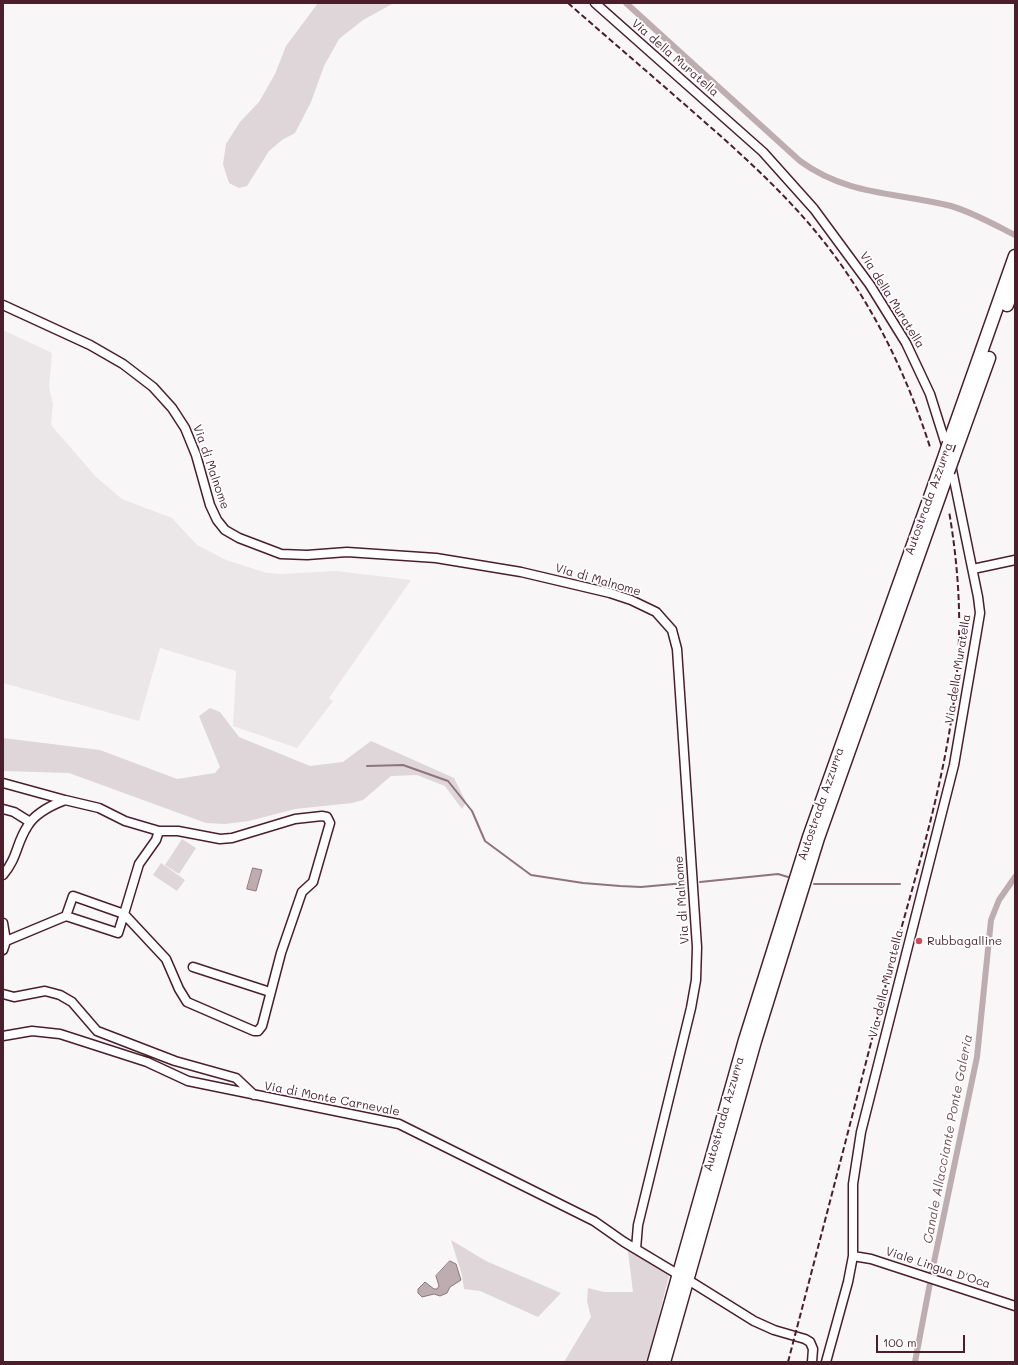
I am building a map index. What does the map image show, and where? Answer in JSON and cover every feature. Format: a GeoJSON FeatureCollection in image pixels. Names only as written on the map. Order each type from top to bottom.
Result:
{"type":"FeatureCollection","features":[{"type":"Feature","properties":{"kind":"highway","name":"Autostrada Azzurra"},"geometry":{"type":"LineString","coordinates":[[664,1362],[755,1041],[816,845],[948,472],[949,444],[1015,256]]}},
{"type":"Feature","properties":{"kind":"highway","name":"Autostrada Azzurra"},"geometry":{"type":"LineString","coordinates":[[654,1362],[745,1040],[809,837],[949,457],[1015,283]]}},
{"type":"Feature","properties":{"kind":"street","name":"Via della Muratella"},"geometry":{"type":"LineString","coordinates":[[595,3],[774,163],[819,215],[870,285],[906,343],[924,378],[935,407],[949,456],[973,569],[980,613],[954,765],[856,1152],[853,1184],[853,1256],[848,1282],[826,1362]]}},
{"type":"Feature","properties":{"kind":"street","name":"Via di Malnome"},"geometry":{"type":"LineString","coordinates":[[3,305],[96,348],[124,364],[153,387],[172,408],[185,428],[196,455],[214,515],[225,530],[239,538],[281,554],[307,555],[347,552],[436,558],[521,572],[626,598],[654,610],[669,626],[674,634],[677,649],[697,947],[696,972],[691,1008],[638,1224],[636,1249]]}},
{"type":"Feature","properties":{"kind":"street"},"geometry":{"type":"LineString","coordinates":[[973,569],[1015,560]]}},
{"type":"Feature","properties":{"kind":"street"},"geometry":{"type":"LineString","coordinates":[[3,783],[99,808],[125,821],[159,831],[178,831],[224,839],[300,818],[323,816],[330,820],[313,882],[302,892],[270,992],[262,1026],[256,1031],[191,1005],[182,994],[166,959],[124,914],[73,896],[66,916]]}},
{"type":"Feature","properties":{"kind":"street"},"geometry":{"type":"LineString","coordinates":[[3,875],[13,862],[30,822],[45,811],[65,800]]}},
{"type":"Feature","properties":{"kind":"street"},"geometry":{"type":"LineString","coordinates":[[3,809],[14,812],[30,822]]}},
{"type":"Feature","properties":{"kind":"street"},"geometry":{"type":"LineString","coordinates":[[6,941],[66,916],[118,933],[139,864],[156,840],[159,831]]}},
{"type":"Feature","properties":{"kind":"street"},"geometry":{"type":"LineString","coordinates":[[3,923],[6,941],[3,950]]}},
{"type":"Feature","properties":{"kind":"street"},"geometry":{"type":"LineString","coordinates":[[193,967],[270,992]]}},
{"type":"Feature","properties":{"kind":"street"},"geometry":{"type":"LineString","coordinates":[[3,994],[14,997],[45,991],[60,995],[72,1002],[97,1031],[183,1063],[236,1078],[254,1095]]}},
{"type":"Feature","properties":{"kind":"street","name":"Via di Monte Carnevale"},"geometry":{"type":"LineString","coordinates":[[3,1036],[32,1031],[60,1034],[147,1062],[183,1080],[399,1124],[565,1205],[594,1221],[636,1249]]}},
{"type":"Feature","properties":{"kind":"street"},"geometry":{"type":"LineString","coordinates":[[636,1249],[674,1272]]}},
{"type":"Feature","properties":{"kind":"street","name":"Viale Lingua D'Oca"},"geometry":{"type":"LineString","coordinates":[[853,1256],[871,1259],[1015,1306]]}},
{"type":"Feature","properties":{"kind":"street"},"geometry":{"type":"LineString","coordinates":[[693,1283],[764,1326],[808,1340],[814,1349],[812,1362]]}},
{"type":"Feature","properties":{"kind":"shaded area"},"geometry":{"type":"Polygon","coordinates":[[[318,3],[394,3],[363,20],[339,39],[324,66],[311,102],[295,133],[282,140],[269,151],[247,186],[239,188],[229,183],[223,164],[226,144],[240,122],[259,102],[275,74],[286,46],[318,3]]]}},
{"type":"Feature","properties":{"kind":"shaded area"},"geometry":{"type":"Polygon","coordinates":[[[3,330],[52,353],[49,387],[53,404],[51,425],[96,477],[122,499],[172,518],[197,545],[226,560],[267,573],[281,574],[336,571],[411,580],[329,698],[333,701],[297,748],[233,726],[236,671],[160,648],[139,721],[3,683],[3,330]]]}},
{"type":"Feature","properties":{"kind":"shaded area"},"geometry":{"type":"Polygon","coordinates":[[[210,708],[220,712],[239,737],[310,766],[343,762],[371,741],[454,778],[466,802],[462,809],[445,786],[417,775],[391,776],[363,800],[352,803],[295,809],[249,821],[225,824],[206,823],[69,773],[3,771],[3,738],[100,750],[177,779],[215,773],[220,767],[199,716],[210,708]]]}},
{"type":"Feature","properties":{"kind":"shaded area"},"geometry":{"type":"Polygon","coordinates":[[[182,839],[196,848],[179,874],[165,865],[182,839]]]}},
{"type":"Feature","properties":{"kind":"shaded area"},"geometry":{"type":"Polygon","coordinates":[[[161,863],[185,880],[177,891],[153,875],[161,863]]]}},
{"type":"Feature","properties":{"kind":"shaded area"},"geometry":{"type":"Polygon","coordinates":[[[253,868],[262,870],[256,891],[247,889],[253,868]]]}},
{"type":"Feature","properties":{"kind":"shaded area"},"geometry":{"type":"Polygon","coordinates":[[[451,1240],[486,1261],[561,1293],[538,1317],[480,1291],[464,1289],[462,1275],[451,1240]]]}},
{"type":"Feature","properties":{"kind":"shaded area"},"geometry":{"type":"Polygon","coordinates":[[[627,1244],[670,1272],[647,1362],[564,1362],[591,1317],[587,1301],[588,1288],[604,1292],[633,1292],[627,1244]]]}},
{"type":"Feature","properties":{"kind":"shaded area"},"geometry":{"type":"Polygon","coordinates":[[[450,1261],[456,1264],[461,1280],[450,1287],[447,1293],[440,1296],[434,1294],[422,1297],[418,1293],[418,1289],[425,1282],[434,1289],[437,1289],[439,1286],[436,1276],[450,1261]]]}},
{"type":"Feature","properties":{"kind":"waterway","name":"Canale Allacciante Ponte Galeria"},"geometry":{"type":"LineString","coordinates":[[626,3],[800,161],[818,172],[836,181],[854,187],[951,206],[975,215],[1015,235]]}},
{"type":"Feature","properties":{"kind":"waterway"},"geometry":{"type":"LineString","coordinates":[[367,766],[403,765],[448,781],[472,811],[485,841],[531,875],[583,883],[620,886],[641,887],[685,883]]}},
{"type":"Feature","properties":{"kind":"waterway"},"geometry":{"type":"LineString","coordinates":[[700,882],[778,874],[788,877]]}},
{"type":"Feature","properties":{"kind":"waterway","name":"Canale Allacciante Ponte Galeria"},"geometry":{"type":"LineString","coordinates":[[915,1362],[934,1262],[977,1057],[991,920],[999,900],[1015,877]]}},
{"type":"Feature","properties":{"kind":"waterway"},"geometry":{"type":"LineString","coordinates":[[814,884],[900,884]]}},
{"type":"Feature","properties":{"kind":"railway"},"geometry":{"type":"LineString","coordinates":[[568,3],[712,128],[752,165],[790,203],[826,244],[856,287],[893,353],[913,399],[930,447]]}},
{"type":"Feature","properties":{"kind":"railway"},"geometry":{"type":"LineString","coordinates":[[788,1362],[886,984],[928,830],[946,751],[957,672],[959,632],[957,571],[949,511]]}},
{"type":"Feature","properties":{"kind":"place","name":"Rubbagalline"},"geometry":{"type":"Point","coordinates":[919,941]}}]}
